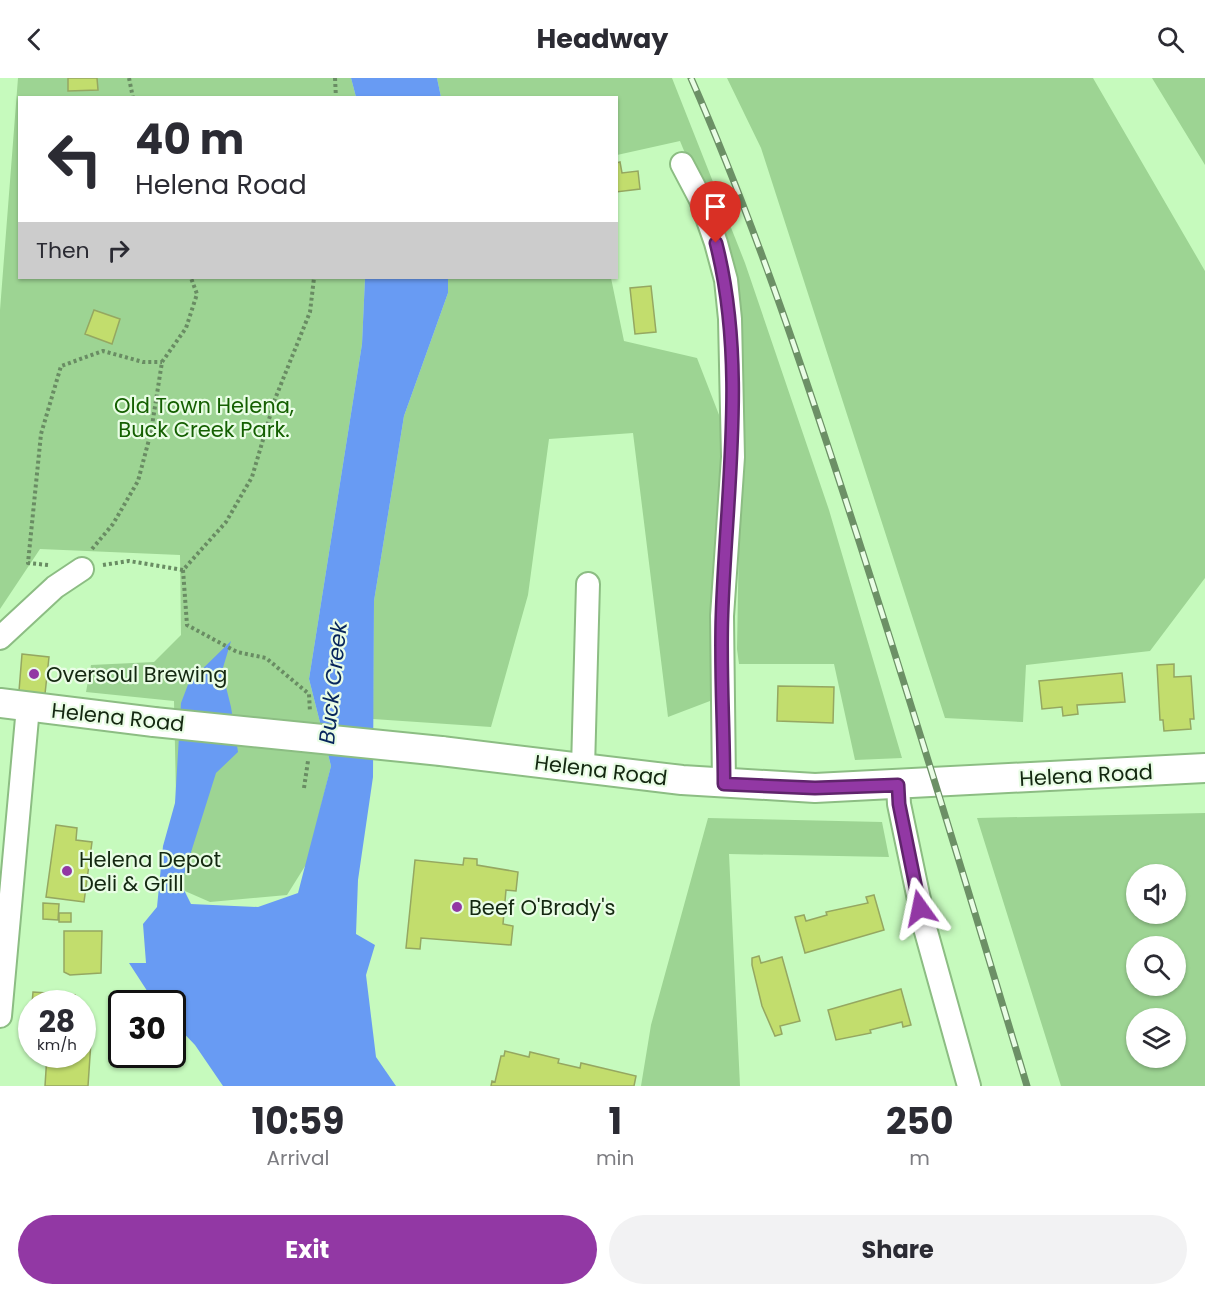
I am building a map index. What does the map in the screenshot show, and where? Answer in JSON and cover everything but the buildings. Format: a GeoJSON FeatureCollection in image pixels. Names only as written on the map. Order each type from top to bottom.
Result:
{"type":"FeatureCollection","features":[{"type":"Feature","properties":{"kind":"main road","name":"Helena Road"},"geometry":{"type":"LineString","coordinates":[[14,705],[724,784],[815,788],[1205,768]]}},
{"type":"Feature","properties":{"kind":"street"},"geometry":{"type":"LineString","coordinates":[[682,164],[701,200],[716,243],[726,280],[730,319],[733,457],[722,616],[724,784]]}},
{"type":"Feature","properties":{"kind":"street"},"geometry":{"type":"LineString","coordinates":[[0,638],[55,587],[82,568]]}},
{"type":"Feature","properties":{"kind":"street"},"geometry":{"type":"LineString","coordinates":[[583,768],[588,584]]}},
{"type":"Feature","properties":{"kind":"street"},"geometry":{"type":"LineString","coordinates":[[0,1016],[14,705]]}},
{"type":"Feature","properties":{"kind":"street"},"geometry":{"type":"LineString","coordinates":[[898,785],[899,804],[924,928],[969,1086]]}},
{"type":"Feature","properties":{"kind":"path"},"geometry":{"type":"LineString","coordinates":[[129,78],[133,96]]}},
{"type":"Feature","properties":{"kind":"path"},"geometry":{"type":"LineString","coordinates":[[335,78],[336,96]]}},
{"type":"Feature","properties":{"kind":"path"},"geometry":{"type":"LineString","coordinates":[[82,568],[85,557],[113,524],[138,481],[151,432],[162,362],[186,328],[197,294],[191,279]]}},
{"type":"Feature","properties":{"kind":"path"},"geometry":{"type":"LineString","coordinates":[[309,694],[266,658],[237,652],[187,625],[183,570],[226,522],[252,477],[275,399],[310,312],[314,279]]}},
{"type":"Feature","properties":{"kind":"path"},"geometry":{"type":"LineString","coordinates":[[162,362],[143,362],[103,351],[61,366],[41,434],[28,563],[82,568],[129,561],[183,570]]}},
{"type":"Feature","properties":{"kind":"green space","name":"Old Town Helena, Buck Creek Park."},"geometry":{"type":"Polygon","coordinates":[[[18,78],[351,78],[356,96],[18,96],[18,279],[365,279],[362,344],[309,679],[331,766],[307,863],[287,895],[210,902],[178,888],[174,701],[86,692],[91,665],[154,662],[181,635],[180,555],[40,549],[0,609],[0,310],[18,78]]]}},
{"type":"Feature","properties":{"kind":"green space"},"geometry":{"type":"Polygon","coordinates":[[[437,78],[672,78],[745,263],[829,510],[902,758],[855,760],[834,664],[739,664],[737,649],[741,422],[731,265],[680,141],[618,155],[618,96],[441,96],[437,78]]]}},
{"type":"Feature","properties":{"kind":"green space"},"geometry":{"type":"Polygon","coordinates":[[[727,78],[1093,78],[1205,271],[1205,578],[1150,651],[1026,665],[1023,722],[945,718],[761,148],[727,78]]]}},
{"type":"Feature","properties":{"kind":"green space"},"geometry":{"type":"Polygon","coordinates":[[[1152,78],[1205,78],[1205,165],[1152,78]]]}},
{"type":"Feature","properties":{"kind":"green space"},"geometry":{"type":"Polygon","coordinates":[[[448,279],[611,279],[624,341],[697,358],[721,420],[717,640],[710,701],[668,717],[633,433],[549,439],[528,595],[491,727],[373,719],[374,601],[404,416],[448,293],[448,279]]]}},
{"type":"Feature","properties":{"kind":"green space"},"geometry":{"type":"Polygon","coordinates":[[[1205,813],[1205,1086],[1061,1086],[977,818],[1205,813]]]}},
{"type":"Feature","properties":{"kind":"green space"},"geometry":{"type":"Polygon","coordinates":[[[708,818],[882,822],[889,857],[729,854],[740,1086],[641,1086],[651,1025],[708,818]]]}},
{"type":"Feature","properties":{"kind":"water"},"geometry":{"type":"Polygon","coordinates":[[[351,78],[437,78],[441,96],[356,96],[351,78]]]}},
{"type":"Feature","properties":{"kind":"water","name":"Buck Creek"},"geometry":{"type":"Polygon","coordinates":[[[365,279],[448,279],[448,293],[404,416],[374,601],[373,777],[358,880],[356,934],[375,945],[366,975],[376,1057],[396,1086],[223,1086],[186,1036],[186,990],[147,990],[129,963],[146,963],[143,924],[157,907],[163,846],[175,803],[181,703],[189,682],[231,641],[222,671],[231,707],[238,752],[216,773],[181,884],[191,904],[258,907],[298,893],[331,766],[309,679],[362,344],[365,279]]]}},
{"type":"Feature","properties":{"kind":"railway"},"geometry":{"type":"LineString","coordinates":[[691,78],[759,247],[819,419],[922,741],[1027,1086]]}},
{"type":"Feature","properties":{"kind":"place","name":"Oversoul Brewing"},"geometry":{"type":"Point","coordinates":[34,674]}},
{"type":"Feature","properties":{"kind":"place","name":"Helena Depot Deli & Grill"},"geometry":{"type":"Point","coordinates":[67,871]}},
{"type":"Feature","properties":{"kind":"place","name":"Beef O'Brady's"},"geometry":{"type":"Point","coordinates":[457,907]}},
{"type":"Feature","properties":{"kind":"route"},"geometry":{"type":"LineString","coordinates":[[716,243],[726,280],[730,319],[733,457],[722,616],[724,784],[815,788],[898,785],[899,804],[920,908]]}}]}
